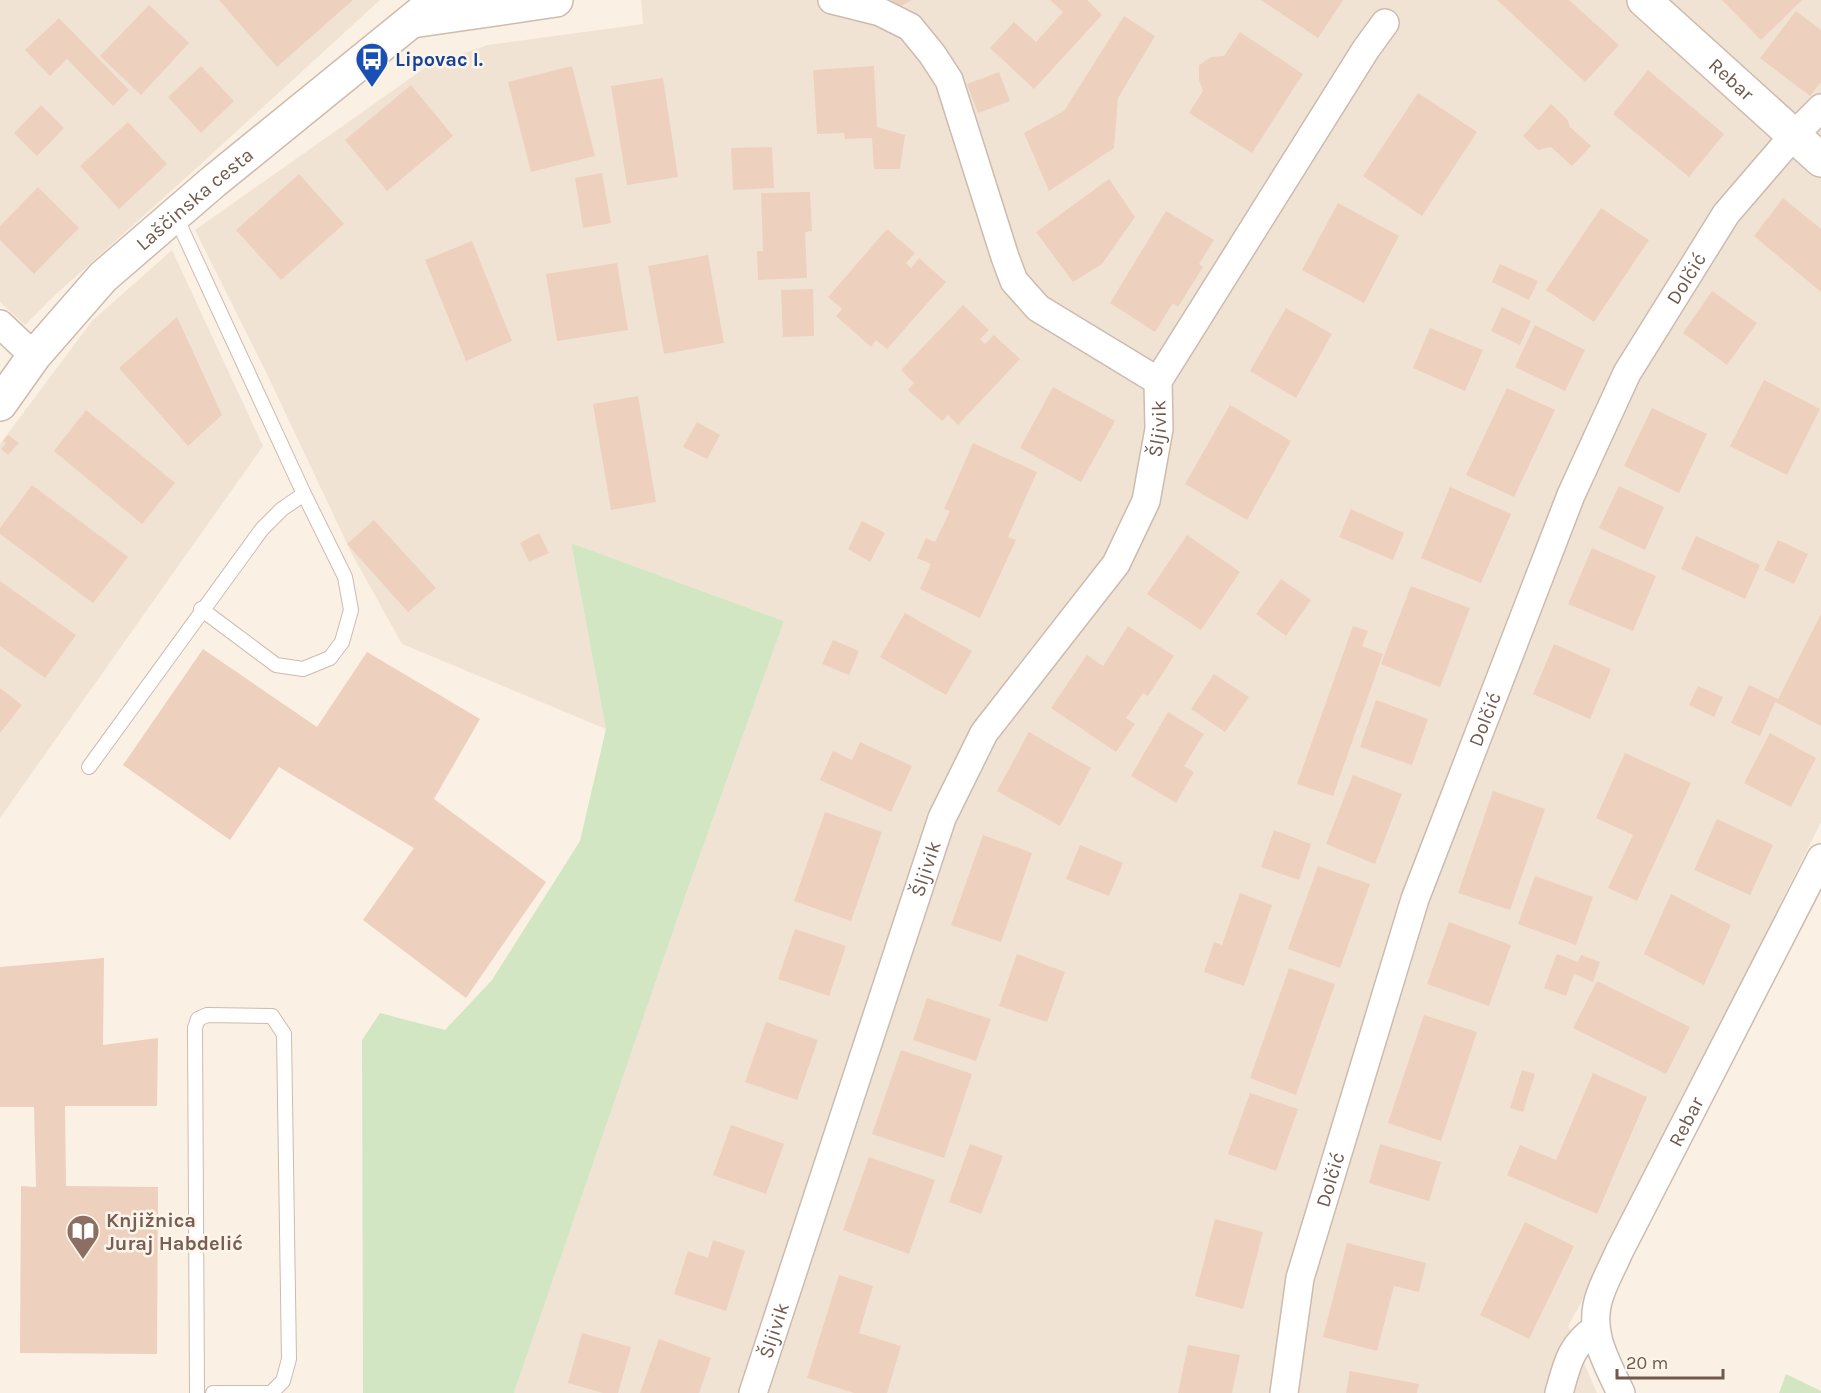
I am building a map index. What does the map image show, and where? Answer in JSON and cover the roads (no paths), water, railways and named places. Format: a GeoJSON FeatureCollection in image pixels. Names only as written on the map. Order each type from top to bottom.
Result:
{"type":"FeatureCollection","features":[{"type":"Feature","properties":{"kind":"main road","name":"Rebar"},"geometry":{"type":"LineString","coordinates":[[1644,0],[1821,160]]}},
{"type":"Feature","properties":{"kind":"main road","name":"Laščinska cesta"},"geometry":{"type":"LineString","coordinates":[[0,404],[34,356],[104,276],[175,215],[439,9],[546,1]]}},
{"type":"Feature","properties":{"kind":"street","name":"Šljivik"},"geometry":{"type":"LineString","coordinates":[[832,0],[880,12],[910,27],[949,80],[1014,280],[1038,308],[1158,381]]}},
{"type":"Feature","properties":{"kind":"street","name":"Šljivik"},"geometry":{"type":"LineString","coordinates":[[753,1393],[942,818],[984,733],[1116,564],[1146,501],[1159,429],[1158,381],[1366,49],[1385,23]]}},
{"type":"Feature","properties":{"kind":"street","name":"Dolčić"},"geometry":{"type":"LineString","coordinates":[[1284,1393],[1300,1278],[1415,899],[1571,495],[1627,373],[1726,214],[1793,136],[1821,108]]}},
{"type":"Feature","properties":{"kind":"street"},"geometry":{"type":"LineString","coordinates":[[0,324],[34,356]]}},
{"type":"Feature","properties":{"kind":"street","name":"Rebar"},"geometry":{"type":"LineString","coordinates":[[1621,1393],[1601,1349],[1595,1329],[1595,1311],[1600,1294],[1619,1252],[1821,858]]}},
{"type":"Feature","properties":{"kind":"street"},"geometry":{"type":"LineString","coordinates":[[1559,1393],[1574,1348],[1582,1338],[1595,1329]]}},
{"type":"Feature","properties":{"kind":"lane"},"geometry":{"type":"LineString","coordinates":[[175,215],[304,494],[345,577],[351,610],[342,642],[330,658],[303,669],[276,665],[201,609]]}},
{"type":"Feature","properties":{"kind":"lane"},"geometry":{"type":"LineString","coordinates":[[89,767],[201,609],[262,529],[282,509],[304,494]]}},
{"type":"Feature","properties":{"kind":"lane"},"geometry":{"type":"LineString","coordinates":[[197,1393],[195,1028],[198,1019],[207,1014],[272,1016],[284,1034],[289,1359],[283,1381],[271,1393],[213,1393]]}},
{"type":"Feature","properties":{"kind":"place","name":"Lipovac I."},"geometry":{"type":"Point","coordinates":[372,88]}},
{"type":"Feature","properties":{"kind":"place","name":"Knjižnica Juraj Habdelić"},"geometry":{"type":"Point","coordinates":[83,1260]}}]}
